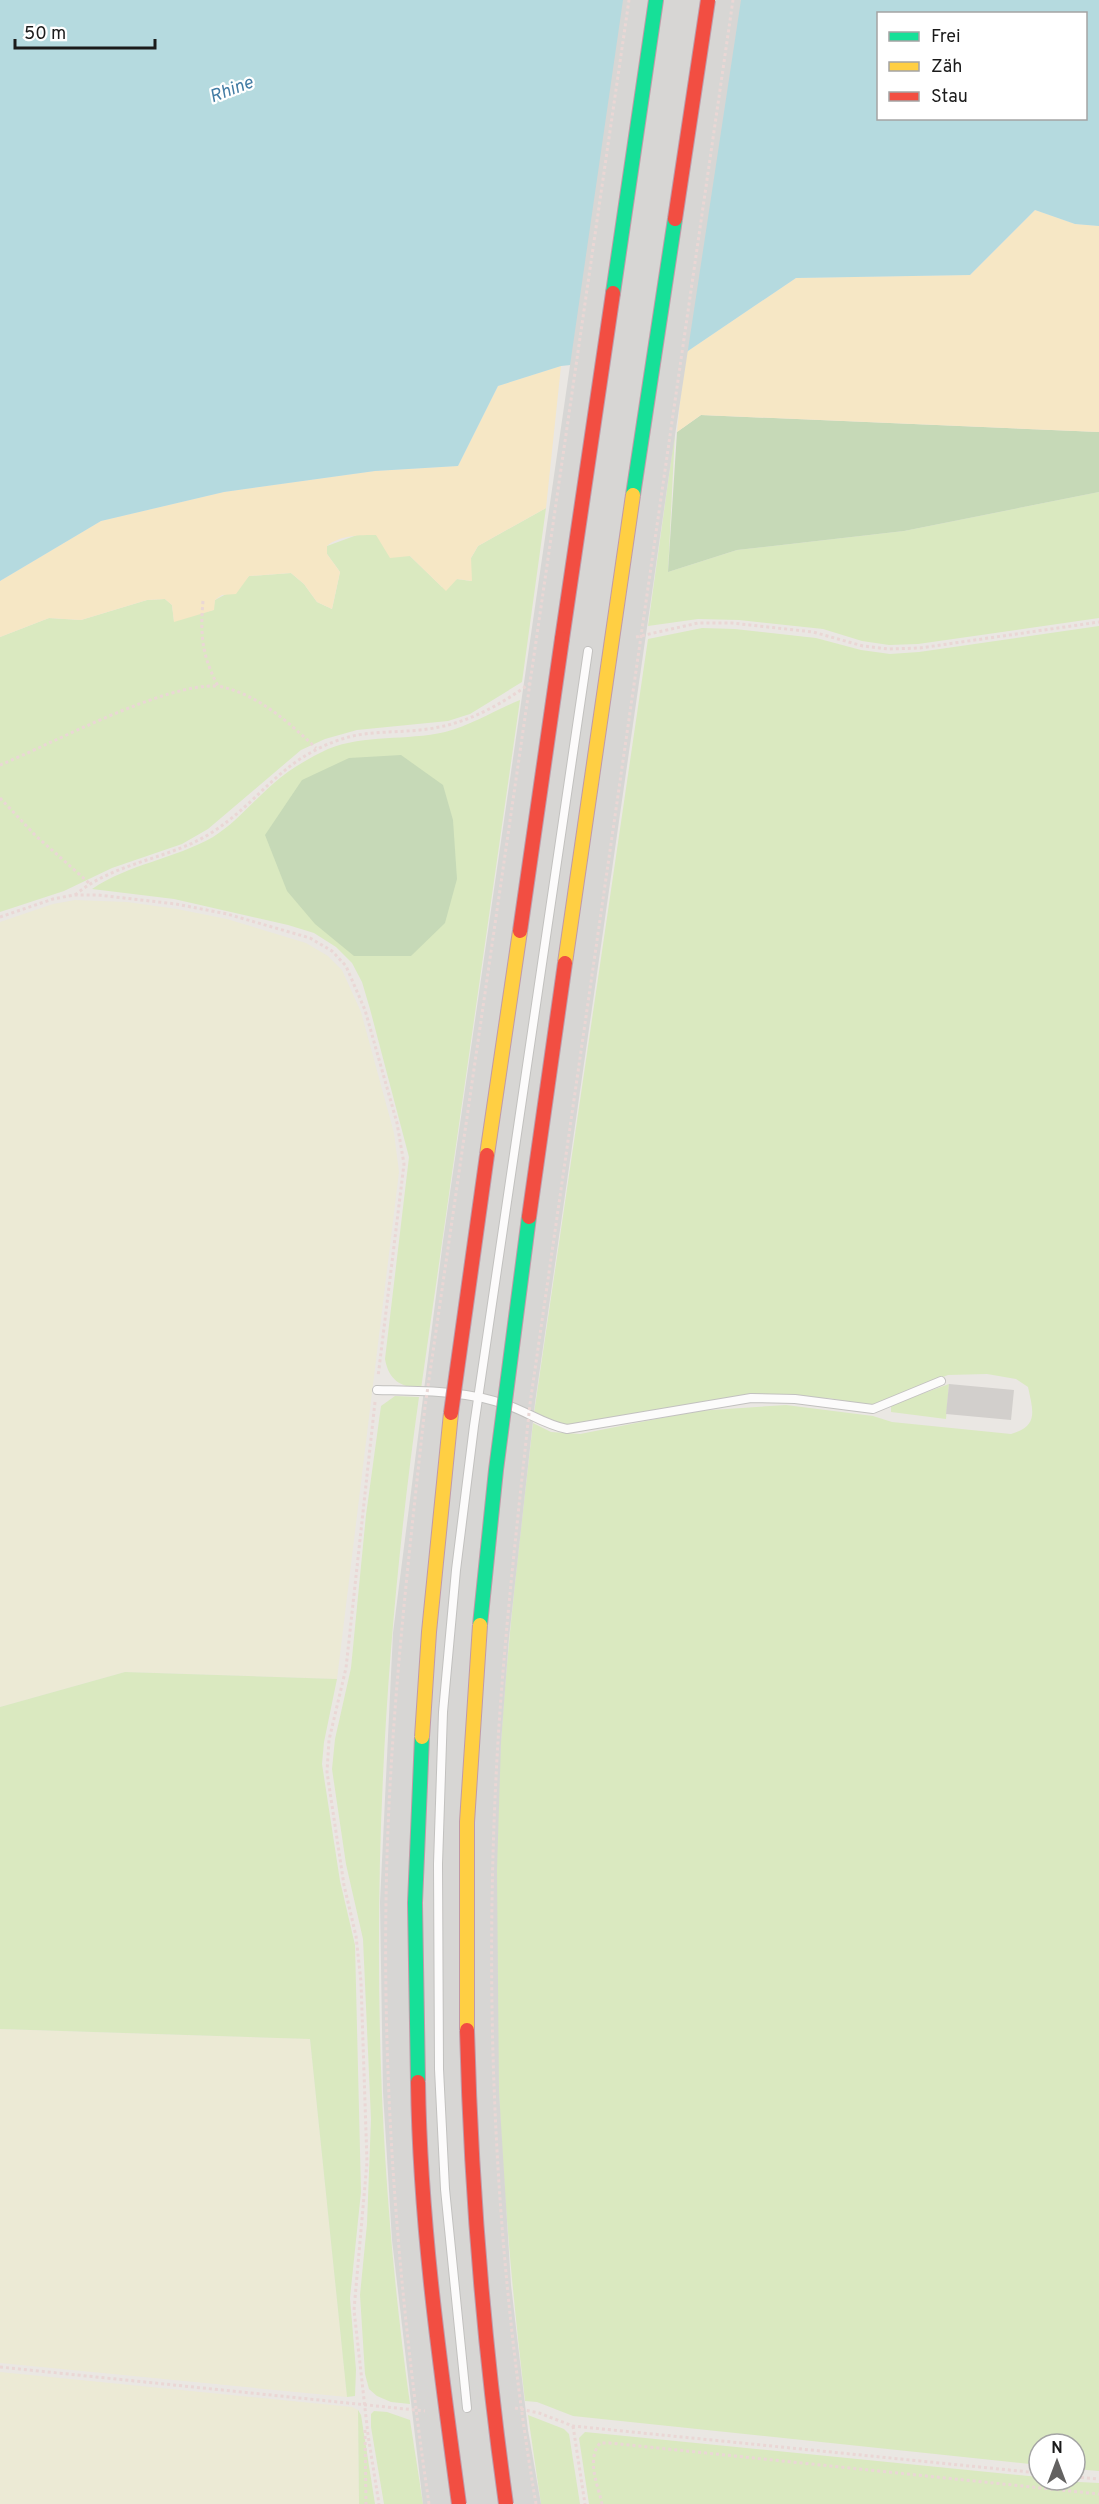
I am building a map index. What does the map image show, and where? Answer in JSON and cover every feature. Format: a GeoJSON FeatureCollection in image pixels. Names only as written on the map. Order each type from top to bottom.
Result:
{"type":"FeatureCollection","features":[{"type":"Feature","properties":{"kind":"highway"},"geometry":{"type":"LineString","coordinates":[[459,2504],[437,2342],[425,2213],[418,2089],[415,1903],[429,1632],[453,1391],[656,0]]}},
{"type":"Feature","properties":{"kind":"highway"},"geometry":{"type":"LineString","coordinates":[[506,2504],[484,2340],[474,2215],[468,2089],[465,1903],[477,1653],[503,1399],[637,462],[708,0]]}},
{"type":"Feature","properties":{"kind":"lane"},"geometry":{"type":"LineString","coordinates":[[467,2408],[445,2189],[436,1967],[443,1712],[456,1570],[478,1397],[588,651]]}},
{"type":"Feature","properties":{"kind":"lane"},"geometry":{"type":"LineString","coordinates":[[377,1390],[478,1397],[507,1405],[550,1426],[567,1429],[752,1398],[795,1399],[873,1409],[941,1381]]}},
{"type":"Feature","properties":{"kind":"path"},"geometry":{"type":"LineString","coordinates":[[536,2504],[524,2431],[507,2286],[495,2081],[492,1971],[494,1881],[498,1743],[506,1638],[530,1404],[733,0]]}},
{"type":"Feature","properties":{"kind":"path"},"geometry":{"type":"LineString","coordinates":[[203,601],[200,634],[208,668],[218,686]]}},
{"type":"Feature","properties":{"kind":"path"},"geometry":{"type":"LineString","coordinates":[[631,638],[698,623],[732,623],[813,632],[863,646],[909,648],[1099,622]]}},
{"type":"Feature","properties":{"kind":"path"},"geometry":{"type":"LineString","coordinates":[[74,895],[89,883],[112,872],[184,847],[211,833],[238,812],[271,779],[316,748],[342,738],[433,728],[471,718],[510,699],[535,680]]}},
{"type":"Feature","properties":{"kind":"path"},"geometry":{"type":"LineString","coordinates":[[0,765],[132,708],[184,689],[202,685],[218,686],[252,696],[295,728],[316,748]]}},
{"type":"Feature","properties":{"kind":"path"},"geometry":{"type":"LineString","coordinates":[[0,798],[34,835],[89,883]]}},
{"type":"Feature","properties":{"kind":"path"},"geometry":{"type":"LineString","coordinates":[[0,917],[53,899],[74,895],[130,898],[227,914],[310,938],[332,951],[346,966],[365,1010],[397,1123],[404,1164],[346,1668],[329,1740],[327,1761],[328,1782],[344,1885],[356,1936],[361,1982],[367,2162],[354,2310],[379,2504]]}},
{"type":"Feature","properties":{"kind":"path"},"geometry":{"type":"LineString","coordinates":[[0,2367],[411,2409]]}},
{"type":"Feature","properties":{"kind":"path"},"geometry":{"type":"LineString","coordinates":[[366,2404],[366,2504]]}},
{"type":"Feature","properties":{"kind":"path"},"geometry":{"type":"LineString","coordinates":[[526,2411],[573,2426],[1027,2472]]}},
{"type":"Feature","properties":{"kind":"path"},"geometry":{"type":"LineString","coordinates":[[573,2426],[585,2504]]}},
{"type":"Feature","properties":{"kind":"path"},"geometry":{"type":"LineString","coordinates":[[602,2504],[593,2453],[600,2443],[1099,2494]]}},
{"type":"Feature","properties":{"kind":"shaded area"},"geometry":{"type":"Polygon","coordinates":[[[75,900],[127,902],[177,909],[227,919],[306,943],[328,956],[342,970],[361,1012],[394,1133],[399,1172],[337,1679],[125,1672],[0,1707],[0,922],[53,904],[75,900]]]}},
{"type":"Feature","properties":{"kind":"shaded area"},"geometry":{"type":"Polygon","coordinates":[[[0,2029],[310,2039],[347,2397],[0,2363],[0,2029]]]}},
{"type":"Feature","properties":{"kind":"shaded area"},"geometry":{"type":"Polygon","coordinates":[[[0,2372],[352,2407],[358,2410],[359,2504],[0,2504],[0,2372]]]}},
{"type":"Feature","properties":{"kind":"green space"},"geometry":{"type":"Polygon","coordinates":[[[701,415],[1099,432],[1099,492],[904,531],[737,550],[668,572],[677,432],[701,415]]]}},
{"type":"Feature","properties":{"kind":"green space"},"geometry":{"type":"Polygon","coordinates":[[[675,432],[668,572],[737,550],[904,531],[1099,492],[1099,618],[918,644],[889,645],[862,641],[823,629],[739,620],[698,619],[648,626],[675,432]]]}},
{"type":"Feature","properties":{"kind":"green space"},"geometry":{"type":"Polygon","coordinates":[[[546,508],[522,682],[470,714],[448,721],[357,730],[325,739],[301,750],[208,829],[182,844],[112,868],[64,891],[0,912],[0,637],[49,618],[81,620],[147,600],[165,599],[172,605],[174,621],[213,610],[215,600],[239,587],[249,576],[291,573],[304,584],[317,602],[332,609],[340,572],[327,554],[327,546],[357,535],[376,535],[410,556],[442,587],[457,579],[471,581],[471,558],[478,546],[546,508]]]}},
{"type":"Feature","properties":{"kind":"green space"},"geometry":{"type":"Polygon","coordinates":[[[1099,626],[1099,2471],[1087,2470],[1087,2432],[1027,2432],[1027,2464],[573,2416],[537,2402],[525,2401],[516,2319],[502,2154],[495,1907],[504,1702],[533,1423],[551,1432],[580,1434],[697,1411],[786,1405],[873,1416],[892,1422],[1011,1434],[1026,1427],[1032,1416],[1028,1387],[1016,1379],[987,1374],[948,1375],[871,1405],[828,1398],[757,1396],[705,1401],[567,1429],[534,1413],[648,639],[702,628],[735,629],[816,638],[861,650],[890,654],[919,652],[1099,626]]]}},
{"type":"Feature","properties":{"kind":"green space"},"geometry":{"type":"Polygon","coordinates":[[[520,700],[421,1389],[397,1381],[389,1373],[385,1359],[409,1157],[370,1009],[362,982],[352,963],[336,947],[314,933],[288,925],[174,899],[92,889],[121,873],[183,851],[213,837],[280,778],[328,749],[356,741],[445,732],[520,700]]]}},
{"type":"Feature","properties":{"kind":"green space"},"geometry":{"type":"Polygon","coordinates":[[[401,755],[443,785],[453,820],[457,879],[445,923],[411,956],[354,956],[315,924],[287,891],[265,835],[302,780],[349,758],[401,755]]]}},
{"type":"Feature","properties":{"kind":"green space"},"geometry":{"type":"Polygon","coordinates":[[[949,1384],[946,1419],[891,1412],[891,1405],[949,1384]]]}},
{"type":"Feature","properties":{"kind":"green space"},"geometry":{"type":"Polygon","coordinates":[[[395,1396],[419,1397],[403,1522],[391,1648],[383,1774],[379,1900],[380,2027],[385,2153],[395,2279],[410,2404],[391,2402],[377,2396],[369,2389],[365,2374],[360,2295],[367,2224],[371,2119],[363,1939],[346,1864],[332,1769],[335,1739],[351,1668],[366,1515],[381,1406],[395,1396]]]}},
{"type":"Feature","properties":{"kind":"green space"},"geometry":{"type":"Polygon","coordinates":[[[125,1672],[337,1679],[324,1742],[322,1764],[340,1881],[355,1945],[361,2192],[350,2298],[356,2370],[355,2396],[347,2397],[310,2039],[0,2029],[0,1707],[125,1672]]]}},
{"type":"Feature","properties":{"kind":"green space"},"geometry":{"type":"Polygon","coordinates":[[[358,2410],[361,2415],[375,2504],[359,2504],[358,2410]]]}},
{"type":"Feature","properties":{"kind":"green space"},"geometry":{"type":"Polygon","coordinates":[[[374,2411],[387,2412],[410,2420],[423,2504],[384,2504],[371,2427],[371,2414],[374,2411]]]}},
{"type":"Feature","properties":{"kind":"green space"},"geometry":{"type":"Polygon","coordinates":[[[528,2415],[564,2429],[569,2434],[580,2504],[541,2504],[528,2415]]]}},
{"type":"Feature","properties":{"kind":"green space"},"geometry":{"type":"Polygon","coordinates":[[[585,2432],[1027,2476],[1027,2492],[1087,2492],[1087,2482],[1099,2483],[1099,2504],[589,2504],[579,2438],[585,2432]]]}},
{"type":"Feature","properties":{"kind":"sand"},"geometry":{"type":"Polygon","coordinates":[[[1035,210],[1075,224],[1099,226],[1099,432],[701,415],[677,432],[685,353],[796,278],[970,275],[1035,210]]]}},
{"type":"Feature","properties":{"kind":"sand"},"geometry":{"type":"Polygon","coordinates":[[[561,366],[546,508],[478,546],[471,558],[472,581],[457,579],[446,591],[410,556],[390,558],[376,535],[357,536],[332,542],[327,546],[327,554],[340,572],[332,609],[317,602],[304,584],[291,573],[249,576],[236,594],[222,595],[215,600],[214,610],[174,622],[172,605],[165,599],[147,600],[81,620],[49,618],[0,637],[0,581],[101,521],[224,492],[375,471],[458,466],[498,386],[561,366]]]}},
{"type":"Feature","properties":{"kind":"water","name":"Rhine"},"geometry":{"type":"Polygon","coordinates":[[[0,0],[1099,0],[1099,226],[1075,224],[1035,210],[970,275],[796,278],[685,353],[561,366],[498,386],[458,466],[375,471],[224,492],[101,521],[0,581],[0,0]]]}},
{"type":"Feature","properties":{"kind":"pier"},"geometry":{"type":"Polygon","coordinates":[[[623,0],[741,0],[669,475],[535,1403],[509,1638],[501,1743],[497,1870],[499,2091],[511,2285],[528,2430],[541,2504],[423,2504],[392,2240],[383,2092],[380,1902],[393,1633],[443,1241],[623,0]]]}},
{"type":"Feature","properties":{"kind":"building"},"geometry":{"type":"Polygon","coordinates":[[[949,1384],[1014,1390],[1011,1420],[946,1414],[949,1384]]]}},
{"type":"Feature","properties":{"kind":"traffic: fast"},"geometry":{"type":"LineString","coordinates":[[613,293],[656,0]]}},
{"type":"Feature","properties":{"kind":"traffic: fast"},"geometry":{"type":"LineString","coordinates":[[633,495],[675,219]]}},
{"type":"Feature","properties":{"kind":"traffic: fast"},"geometry":{"type":"LineString","coordinates":[[480,1625],[496,1470],[529,1217]]}},
{"type":"Feature","properties":{"kind":"traffic: fast"},"geometry":{"type":"LineString","coordinates":[[418,2082],[415,1903],[422,1737]]}},
{"type":"Feature","properties":{"kind":"traffic: jam"},"geometry":{"type":"LineString","coordinates":[[675,219],[708,0]]}},
{"type":"Feature","properties":{"kind":"traffic: jam"},"geometry":{"type":"LineString","coordinates":[[562,639],[613,293]]}},
{"type":"Feature","properties":{"kind":"traffic: jam"},"geometry":{"type":"LineString","coordinates":[[520,931],[562,639]]}},
{"type":"Feature","properties":{"kind":"traffic: jam"},"geometry":{"type":"LineString","coordinates":[[529,1217],[565,963]]}},
{"type":"Feature","properties":{"kind":"traffic: jam"},"geometry":{"type":"LineString","coordinates":[[451,1413],[487,1155]]}},
{"type":"Feature","properties":{"kind":"traffic: jam"},"geometry":{"type":"LineString","coordinates":[[467,2030],[480,2268],[491,2386],[506,2504]]}},
{"type":"Feature","properties":{"kind":"traffic: jam"},"geometry":{"type":"LineString","coordinates":[[418,2082],[427,2241],[459,2504]]}},
{"type":"Feature","properties":{"kind":"traffic: slow"},"geometry":{"type":"LineString","coordinates":[[565,963],[633,495]]}},
{"type":"Feature","properties":{"kind":"traffic: slow"},"geometry":{"type":"LineString","coordinates":[[487,1155],[520,931]]}},
{"type":"Feature","properties":{"kind":"traffic: slow"},"geometry":{"type":"LineString","coordinates":[[422,1737],[429,1632],[451,1413]]}},
{"type":"Feature","properties":{"kind":"traffic: slow"},"geometry":{"type":"LineString","coordinates":[[467,2030],[467,1822],[480,1625]]}}]}
